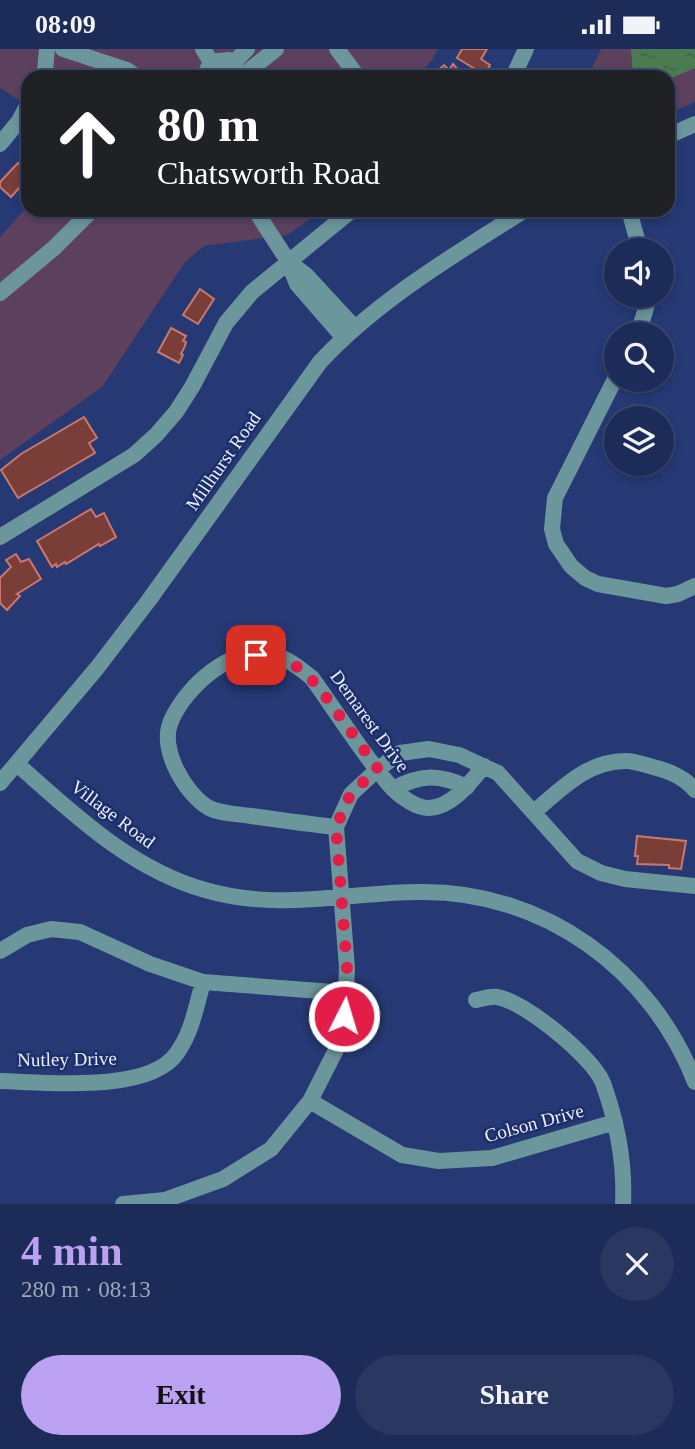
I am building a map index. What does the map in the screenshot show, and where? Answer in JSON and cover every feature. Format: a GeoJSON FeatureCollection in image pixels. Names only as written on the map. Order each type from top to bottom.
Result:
{"type":"FeatureCollection","features":[{"type":"Feature","properties":{"kind":"street"},"geometry":{"type":"LineString","coordinates":[[45,70],[47,49]]}},
{"type":"Feature","properties":{"kind":"street"},"geometry":{"type":"LineString","coordinates":[[63,49],[124,70]]}},
{"type":"Feature","properties":{"kind":"street"},"geometry":{"type":"LineString","coordinates":[[236,69],[247,49]]}},
{"type":"Feature","properties":{"kind":"street"},"geometry":{"type":"LineString","coordinates":[[236,69],[276,49]]}},
{"type":"Feature","properties":{"kind":"street"},"geometry":{"type":"LineString","coordinates":[[337,49],[353,70]]}},
{"type":"Feature","properties":{"kind":"street"},"geometry":{"type":"LineString","coordinates":[[516,70],[526,49]]}},
{"type":"Feature","properties":{"kind":"street"},"geometry":{"type":"LineString","coordinates":[[207,55],[236,69]]}},
{"type":"Feature","properties":{"kind":"street"},"geometry":{"type":"LineString","coordinates":[[0,143],[21,117]]}},
{"type":"Feature","properties":{"kind":"street"},"geometry":{"type":"LineString","coordinates":[[675,133],[695,124]]}},
{"type":"Feature","properties":{"kind":"street"},"geometry":{"type":"LineString","coordinates":[[0,293],[54,248],[85,217]]}},
{"type":"Feature","properties":{"kind":"street"},"geometry":{"type":"LineString","coordinates":[[260,217],[288,261],[306,275],[349,332]]}},
{"type":"Feature","properties":{"kind":"street"},"geometry":{"type":"LineString","coordinates":[[0,537],[134,455],[156,435],[176,412],[226,323],[252,292],[343,217]]}},
{"type":"Feature","properties":{"kind":"street","name":"Millhurst Road"},"geometry":{"type":"LineString","coordinates":[[0,783],[97,668],[149,600],[320,362],[349,332],[408,288],[515,217]]}},
{"type":"Feature","properties":{"kind":"street"},"geometry":{"type":"LineString","coordinates":[[631,217],[637,238]]}},
{"type":"Feature","properties":{"kind":"street"},"geometry":{"type":"LineString","coordinates":[[608,392],[555,498],[552,529],[556,544],[571,566],[585,578],[598,584],[666,596],[695,586]]}},
{"type":"Feature","properties":{"kind":"street","name":"Demarest Drive"},"geometry":{"type":"LineString","coordinates":[[336,827],[222,811],[210,808],[193,795],[178,773],[169,751],[170,723],[201,680],[220,664],[241,656],[270,654],[295,665],[312,678],[393,789],[413,804],[430,808],[447,801],[467,787],[484,766]]}},
{"type":"Feature","properties":{"kind":"street"},"geometry":{"type":"LineString","coordinates":[[123,1204],[165,1200],[222,1179],[271,1149],[310,1101],[341,1040],[346,993],[347,968],[336,827],[351,793],[400,754],[429,749],[459,754],[498,773],[577,860],[601,873],[625,879],[695,886]]}},
{"type":"Feature","properties":{"kind":"street"},"geometry":{"type":"LineString","coordinates":[[534,812],[574,777],[600,764],[628,761],[663,769],[685,779],[695,790]]}},
{"type":"Feature","properties":{"kind":"street","name":"Village Road"},"geometry":{"type":"LineString","coordinates":[[16,764],[113,845],[159,873],[205,890],[282,902],[444,892],[495,900],[542,917],[590,945],[629,978],[665,1023],[693,1072]]}},
{"type":"Feature","properties":{"kind":"street"},"geometry":{"type":"LineString","coordinates":[[393,789],[410,781],[432,777],[448,778],[467,787]]}},
{"type":"Feature","properties":{"kind":"street"},"geometry":{"type":"LineString","coordinates":[[0,951],[27,935],[51,929],[80,932],[150,964],[203,982],[346,993]]}},
{"type":"Feature","properties":{"kind":"street","name":"Nutley Drive"},"geometry":{"type":"LineString","coordinates":[[0,1081],[116,1082],[149,1073],[175,1056],[190,1030],[203,982]]}},
{"type":"Feature","properties":{"kind":"street"},"geometry":{"type":"LineString","coordinates":[[476,1000],[494,996],[511,1000],[572,1046],[602,1080],[615,1122],[624,1166],[624,1204]]}},
{"type":"Feature","properties":{"kind":"street","name":"Colson Drive"},"geometry":{"type":"LineString","coordinates":[[310,1101],[402,1154],[439,1161],[492,1158],[615,1122]]}},
{"type":"Feature","properties":{"kind":"shaded area"},"geometry":{"type":"Polygon","coordinates":[[[0,49],[438,49],[423,70],[21,70],[21,102],[0,88],[0,49]]]}},
{"type":"Feature","properties":{"kind":"shaded area"},"geometry":{"type":"Polygon","coordinates":[[[601,49],[695,49],[695,102],[675,110],[675,70],[592,68],[601,49]]]}},
{"type":"Feature","properties":{"kind":"shaded area"},"geometry":{"type":"Polygon","coordinates":[[[21,214],[21,217],[313,217],[287,235],[204,246],[185,262],[102,387],[0,460],[0,237],[21,214]]]}},
{"type":"Feature","properties":{"kind":"water"},"geometry":{"type":"Polygon","coordinates":[[[631,49],[695,49],[695,68],[675,76],[675,70],[633,70],[631,49]]]}},
{"type":"Feature","properties":{"kind":"building"},"geometry":{"type":"Polygon","coordinates":[[[462,49],[487,49],[481,59],[490,65],[488,70],[477,70],[457,58],[462,49]]]}},
{"type":"Feature","properties":{"kind":"building"},"geometry":{"type":"Polygon","coordinates":[[[18,163],[21,166],[21,186],[11,197],[0,187],[0,182],[18,163]]]}},
{"type":"Feature","properties":{"kind":"building"},"geometry":{"type":"Polygon","coordinates":[[[200,289],[214,299],[198,324],[183,315],[200,289]]]}},
{"type":"Feature","properties":{"kind":"building"},"geometry":{"type":"Polygon","coordinates":[[[171,328],[186,336],[179,363],[158,352],[171,328]]]}},
{"type":"Feature","properties":{"kind":"building"},"geometry":{"type":"Polygon","coordinates":[[[84,417],[97,438],[89,443],[95,453],[18,498],[1,470],[21,454],[84,417]]]}},
{"type":"Feature","properties":{"kind":"building"},"geometry":{"type":"Polygon","coordinates":[[[91,509],[96,517],[104,513],[116,537],[66,564],[65,562],[52,567],[37,541],[91,509]]]}},
{"type":"Feature","properties":{"kind":"building"},"geometry":{"type":"Polygon","coordinates":[[[16,554],[21,562],[29,559],[41,579],[17,594],[20,596],[7,610],[0,603],[0,578],[11,567],[6,560],[16,554]]]}},
{"type":"Feature","properties":{"kind":"building"},"geometry":{"type":"Polygon","coordinates":[[[637,836],[686,841],[681,869],[669,868],[669,865],[637,864],[637,836]]]}},
{"type":"Feature","properties":{"kind":"route"},"geometry":{"type":"LineString","coordinates":[[256,655],[270,654],[295,665],[312,678],[378,769],[351,793],[336,827],[347,968],[344,1016]]}}]}
